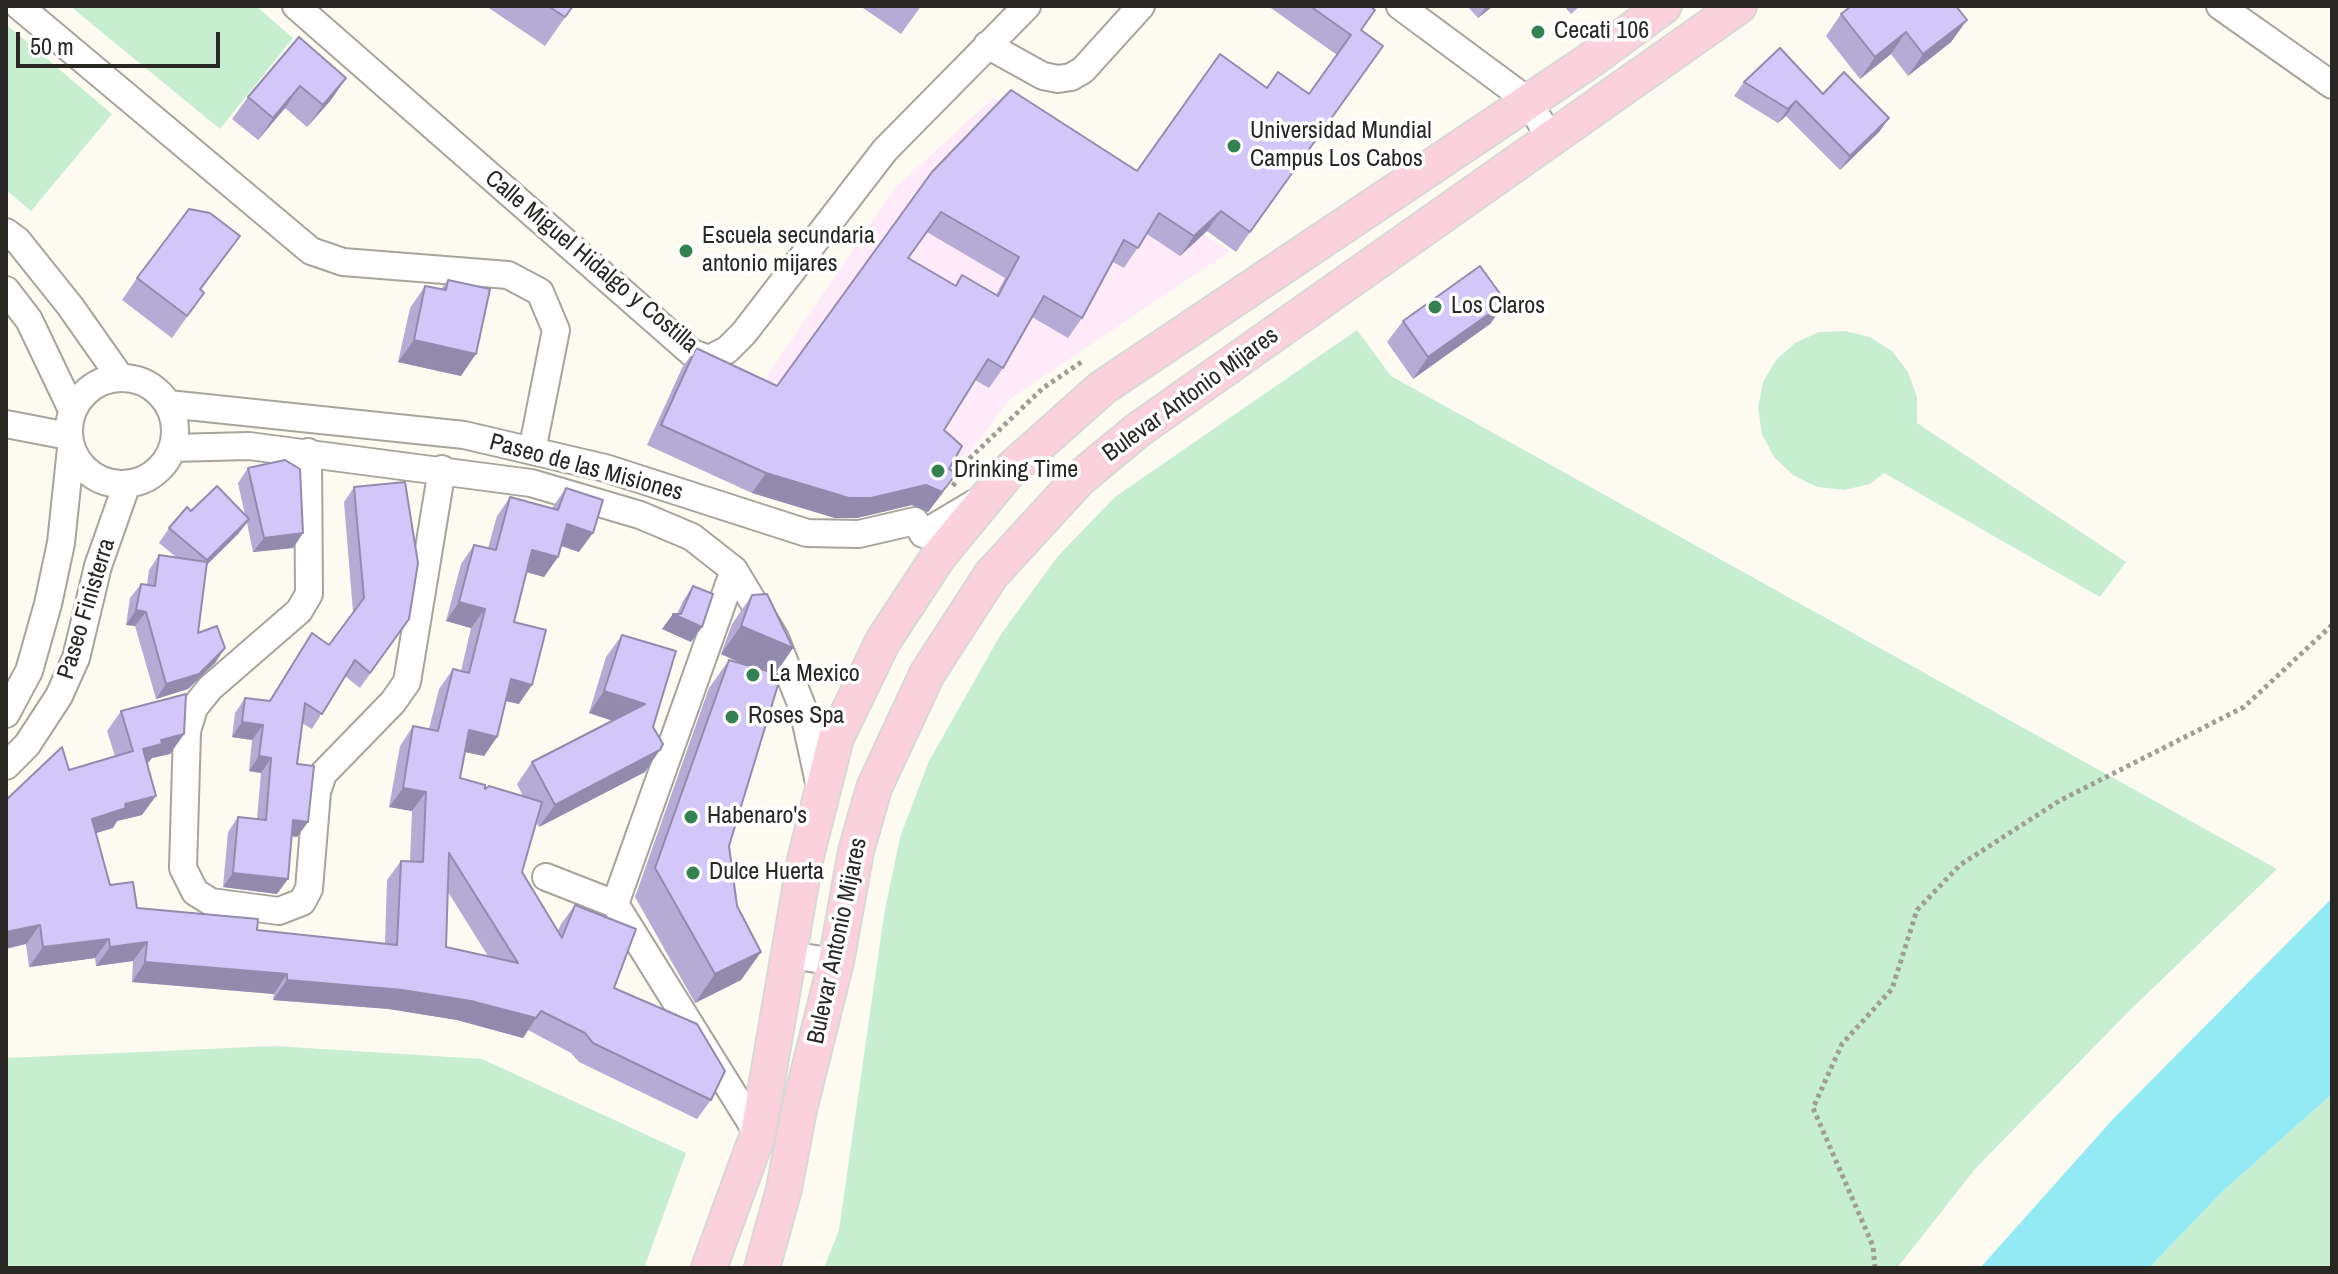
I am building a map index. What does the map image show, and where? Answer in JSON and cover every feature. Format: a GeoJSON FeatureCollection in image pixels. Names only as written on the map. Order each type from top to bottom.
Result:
{"type":"FeatureCollection","features":[{"type":"Feature","properties":{"kind":"main road","name":"Bulevar Antonio Mijares"},"geometry":{"type":"LineString","coordinates":[[709,1268],[758,1134],[820,789],[836,738],[883,641],[907,601],[982,499],[1040,441],[1102,388],[1592,59],[1664,6]]}},
{"type":"Feature","properties":{"kind":"main road","name":"Bulevar Antonio Mijares"},"geometry":{"type":"LineString","coordinates":[[762,1268],[784,1189],[799,1110],[836,962],[856,851],[874,788],[927,674],[960,618],[999,565],[1080,478],[1129,436],[1739,6]]}},
{"type":"Feature","properties":{"kind":"street"},"geometry":{"type":"LineString","coordinates":[[19,6],[311,251],[343,262],[508,275],[540,292],[556,330],[532,451]]}},
{"type":"Feature","properties":{"kind":"street","name":"Calle Miguel Hidalgo y Costilla"},"geometry":{"type":"LineString","coordinates":[[296,6],[692,353],[709,359],[727,350],[744,333],[885,150],[1027,6]]}},
{"type":"Feature","properties":{"kind":"street"},"geometry":{"type":"LineString","coordinates":[[987,45],[1043,76],[1058,79],[1071,77],[1083,70],[1141,6]]}},
{"type":"Feature","properties":{"kind":"street"},"geometry":{"type":"LineString","coordinates":[[1400,6],[1527,100],[1551,139]]}},
{"type":"Feature","properties":{"kind":"street"},"geometry":{"type":"LineString","coordinates":[[2220,6],[2332,85]]}},
{"type":"Feature","properties":{"kind":"street"},"geometry":{"type":"LineString","coordinates":[[6,232],[18,241],[70,306],[120,377]]}},
{"type":"Feature","properties":{"kind":"street"},"geometry":{"type":"LineString","coordinates":[[6,290],[29,320],[72,410],[70,442],[83,468],[104,481],[127,484],[146,478],[163,466],[172,448],[175,425],[168,404],[147,384],[120,377],[100,382],[84,393],[72,410]]}},
{"type":"Feature","properties":{"kind":"street","name":"Paseo de las Misiones"},"geometry":{"type":"LineString","coordinates":[[168,404],[464,435],[605,468],[807,533],[859,534],[915,521],[923,534],[982,499]]}},
{"type":"Feature","properties":{"kind":"street"},"geometry":{"type":"LineString","coordinates":[[6,424],[70,442]]}},
{"type":"Feature","properties":{"kind":"street","name":"Paseo Finisterra"},"geometry":{"type":"LineString","coordinates":[[6,714],[29,671],[48,604],[61,543],[70,442]]}},
{"type":"Feature","properties":{"kind":"street","name":"Paseo de las Misiones"},"geometry":{"type":"LineString","coordinates":[[172,448],[249,446],[531,483],[640,515],[692,537],[734,570],[775,638],[803,709],[820,789]]}},
{"type":"Feature","properties":{"kind":"street"},"geometry":{"type":"LineString","coordinates":[[308,452],[309,594],[299,611],[210,688],[194,708],[187,731],[183,868],[195,892],[211,902],[279,911],[302,902],[309,889],[317,792],[323,774],[393,702],[407,682],[442,469]]}},
{"type":"Feature","properties":{"kind":"street","name":"Paseo Finisterra"},"geometry":{"type":"LineString","coordinates":[[6,766],[27,745],[51,708],[76,658],[98,566],[127,484]]}},
{"type":"Feature","properties":{"kind":"street"},"geometry":{"type":"LineString","coordinates":[[615,904],[734,570]]}},
{"type":"Feature","properties":{"kind":"street"},"geometry":{"type":"LineString","coordinates":[[546,877],[615,904],[758,1134]]}},
{"type":"Feature","properties":{"kind":"street"},"geometry":{"type":"LineString","coordinates":[[789,955],[836,962]]}},
{"type":"Feature","properties":{"kind":"path"},"geometry":{"type":"LineString","coordinates":[[1875,1268],[1873,1246],[1813,1108],[1842,1044],[1892,989],[1917,910],[1960,865],[2059,801],[2244,707],[2332,625]]}},
{"type":"Feature","properties":{"kind":"shaded area"},"geometry":{"type":"Polygon","coordinates":[[[993,98],[1230,251],[1010,399],[943,488],[757,391],[894,189],[993,98]]]}},
{"type":"Feature","properties":{"kind":"green space"},"geometry":{"type":"Polygon","coordinates":[[[70,6],[256,6],[293,38],[220,129],[70,6]]]}},
{"type":"Feature","properties":{"kind":"green space"},"geometry":{"type":"Polygon","coordinates":[[[6,24],[112,114],[31,211],[6,190],[6,24]]]}},
{"type":"Feature","properties":{"kind":"green space"},"geometry":{"type":"Polygon","coordinates":[[[1357,330],[1391,376],[2277,869],[2128,1012],[1975,1169],[1897,1268],[824,1268],[839,1230],[884,915],[900,837],[929,761],[1001,634],[1058,556],[1115,497],[1357,330]]]}},
{"type":"Feature","properties":{"kind":"green space"},"geometry":{"type":"Polygon","coordinates":[[[1845,331],[1870,337],[1892,351],[1908,372],[1917,397],[1917,423],[2126,562],[2100,597],[1884,473],[1870,484],[1844,490],[1817,487],[1793,475],[1774,457],[1762,434],[1758,408],[1763,382],[1776,360],[1795,343],[1819,332],[1845,331]]]}},
{"type":"Feature","properties":{"kind":"green space"},"geometry":{"type":"Polygon","coordinates":[[[274,1046],[482,1059],[686,1153],[644,1268],[6,1268],[6,1058],[274,1046]]]}},
{"type":"Feature","properties":{"kind":"green space"},"geometry":{"type":"Polygon","coordinates":[[[2332,1094],[2332,1268],[2149,1268],[2223,1191],[2332,1094]]]}},
{"type":"Feature","properties":{"kind":"water"},"geometry":{"type":"Polygon","coordinates":[[[2332,898],[2332,1094],[2223,1191],[2149,1268],[1980,1268],[2113,1119],[2332,898]]]}},
{"type":"Feature","properties":{"kind":"building"},"geometry":{"type":"Polygon","coordinates":[[[548,6],[573,6],[565,17],[548,6]]]}},
{"type":"Feature","properties":{"kind":"building"},"geometry":{"type":"Polygon","coordinates":[[[1310,6],[1370,6],[1375,10],[1361,30],[1383,46],[1250,232],[1221,211],[1194,236],[1159,213],[1138,248],[1124,240],[1082,318],[1044,296],[1003,368],[988,359],[944,430],[962,446],[949,469],[957,473],[942,492],[926,485],[871,498],[849,498],[766,473],[661,425],[696,348],[777,386],[932,172],[1011,90],[1137,171],[1220,54],[1267,88],[1278,72],[1309,94],[1351,35],[1310,6]],[[941,212],[908,258],[956,286],[962,275],[998,296],[1019,257],[941,212]]]}},
{"type":"Feature","properties":{"kind":"building"},"geometry":{"type":"Polygon","coordinates":[[[1851,6],[1956,6],[1967,20],[1923,54],[1906,32],[1875,57],[1841,14],[1851,6]]]}},
{"type":"Feature","properties":{"kind":"building"},"geometry":{"type":"Polygon","coordinates":[[[299,37],[346,78],[323,105],[300,86],[273,118],[248,97],[299,37]]]}},
{"type":"Feature","properties":{"kind":"building"},"geometry":{"type":"Polygon","coordinates":[[[1780,48],[1823,94],[1844,72],[1889,118],[1850,156],[1796,101],[1788,109],[1744,82],[1780,48]]]}},
{"type":"Feature","properties":{"kind":"building"},"geometry":{"type":"Polygon","coordinates":[[[189,209],[210,213],[240,236],[200,289],[204,293],[187,316],[137,278],[189,209]]]}},
{"type":"Feature","properties":{"kind":"building"},"geometry":{"type":"Polygon","coordinates":[[[1480,266],[1506,302],[1428,357],[1403,321],[1480,266]]]}},
{"type":"Feature","properties":{"kind":"building"},"geometry":{"type":"Polygon","coordinates":[[[448,280],[490,289],[476,354],[414,340],[425,286],[446,290],[448,280]]]}},
{"type":"Feature","properties":{"kind":"building"},"geometry":{"type":"Polygon","coordinates":[[[285,460],[300,469],[303,533],[264,538],[248,468],[285,460]]]}},
{"type":"Feature","properties":{"kind":"building"},"geometry":{"type":"Polygon","coordinates":[[[405,482],[418,563],[409,619],[370,673],[355,660],[322,714],[305,703],[297,764],[314,766],[308,822],[293,820],[288,879],[233,873],[238,817],[266,820],[271,758],[259,756],[263,725],[242,722],[245,698],[270,701],[312,633],[329,645],[364,598],[354,487],[405,482]]]}},
{"type":"Feature","properties":{"kind":"building"},"geometry":{"type":"Polygon","coordinates":[[[217,486],[249,519],[207,560],[169,528],[187,507],[191,511],[217,486]]]}},
{"type":"Feature","properties":{"kind":"building"},"geometry":{"type":"Polygon","coordinates":[[[566,488],[603,500],[593,533],[567,524],[558,557],[532,550],[514,622],[546,630],[532,685],[511,679],[497,737],[469,730],[460,778],[485,785],[485,789],[489,786],[542,802],[522,872],[562,938],[575,905],[636,929],[614,988],[697,1024],[725,1071],[711,1100],[593,1043],[585,1033],[541,1011],[536,1018],[471,1001],[402,990],[287,980],[287,974],[145,962],[147,942],[110,947],[109,939],[43,947],[40,925],[6,932],[6,800],[62,747],[69,770],[133,751],[121,711],[186,694],[184,734],[143,749],[156,796],[125,804],[126,808],[92,819],[110,885],[133,882],[137,908],[258,919],[257,930],[397,945],[401,861],[423,862],[426,792],[403,788],[413,726],[438,731],[453,669],[469,673],[485,609],[459,602],[474,545],[496,550],[510,497],[558,510],[566,488]],[[449,853],[446,947],[518,963],[449,853]]]}},
{"type":"Feature","properties":{"kind":"building"},"geometry":{"type":"Polygon","coordinates":[[[159,555],[207,562],[198,633],[217,626],[225,648],[199,674],[166,684],[146,612],[136,610],[141,584],[155,586],[159,555]]]}},
{"type":"Feature","properties":{"kind":"building"},"geometry":{"type":"Polygon","coordinates":[[[693,586],[713,594],[702,627],[673,614],[681,614],[693,586]]]}},
{"type":"Feature","properties":{"kind":"building"},"geometry":{"type":"Polygon","coordinates":[[[767,594],[793,648],[741,626],[752,595],[767,594]]]}},
{"type":"Feature","properties":{"kind":"building"},"geometry":{"type":"Polygon","coordinates":[[[622,635],[676,651],[653,727],[663,744],[660,750],[555,805],[532,762],[645,704],[604,691],[622,635]]]}},
{"type":"Feature","properties":{"kind":"building"},"geometry":{"type":"Polygon","coordinates":[[[729,660],[781,675],[729,846],[737,906],[761,952],[715,974],[655,868],[729,660]]]}},
{"type":"Feature","properties":{"kind":"place","name":"Cecati 106"},"geometry":{"type":"Point","coordinates":[1538,32]}},
{"type":"Feature","properties":{"kind":"place","name":"Universidad Mundial Campus Los Cabos"},"geometry":{"type":"Point","coordinates":[1234,146]}},
{"type":"Feature","properties":{"kind":"place","name":"Escuela secundaria antonio mijares"},"geometry":{"type":"Point","coordinates":[686,251]}},
{"type":"Feature","properties":{"kind":"place","name":"Los Claros"},"geometry":{"type":"Point","coordinates":[1435,307]}},
{"type":"Feature","properties":{"kind":"place","name":"Drinking Time"},"geometry":{"type":"Point","coordinates":[938,471]}},
{"type":"Feature","properties":{"kind":"place","name":"La Mexico"},"geometry":{"type":"Point","coordinates":[753,675]}},
{"type":"Feature","properties":{"kind":"place","name":"Roses Spa"},"geometry":{"type":"Point","coordinates":[732,717]}},
{"type":"Feature","properties":{"kind":"place","name":"Habenaro's"},"geometry":{"type":"Point","coordinates":[691,817]}},
{"type":"Feature","properties":{"kind":"place","name":"Dulce Huerta"},"geometry":{"type":"Point","coordinates":[693,873]}}]}
